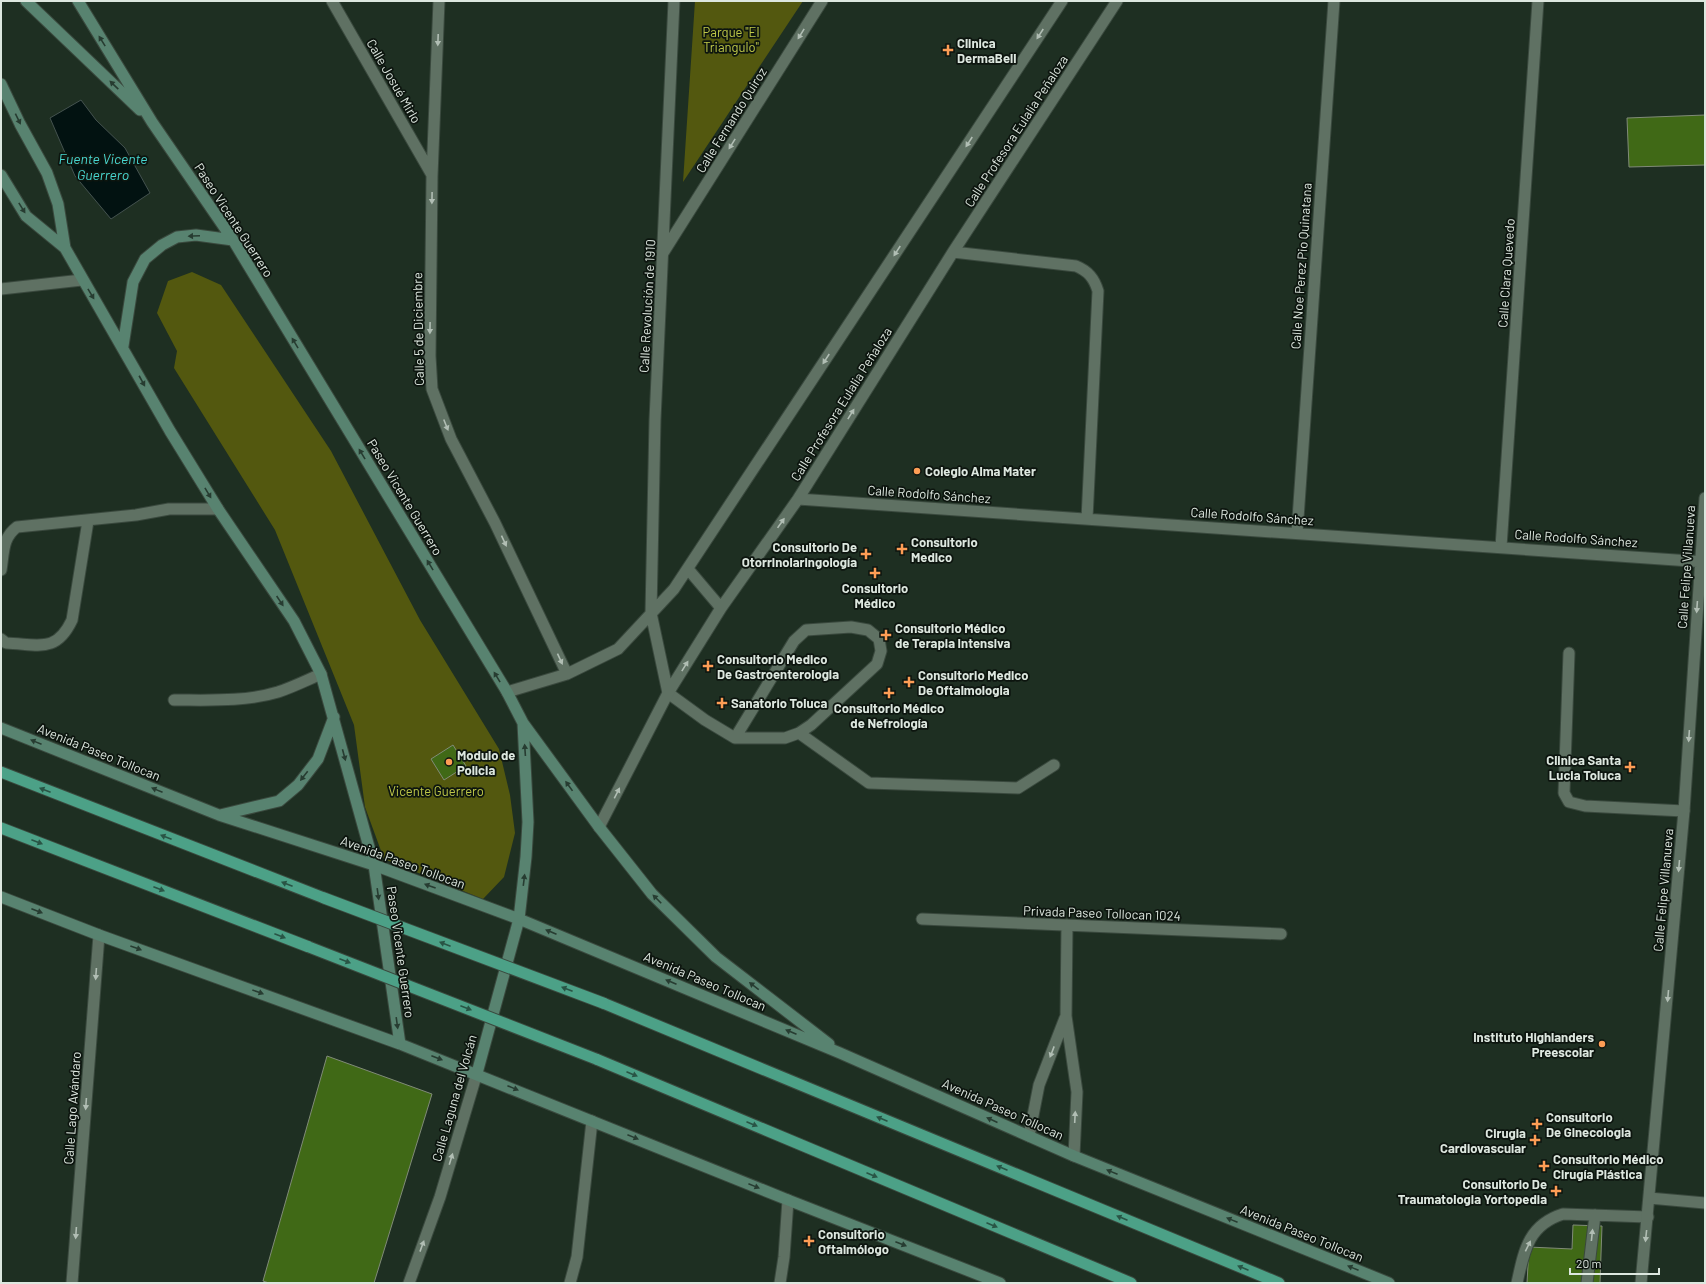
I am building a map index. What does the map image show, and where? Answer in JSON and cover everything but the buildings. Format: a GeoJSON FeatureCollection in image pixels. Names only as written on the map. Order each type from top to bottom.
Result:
{"type":"FeatureCollection","features":[{"type":"Feature","properties":{"kind":"highway"},"geometry":{"type":"LineString","coordinates":[[1,772],[324,898],[604,1003],[1278,1283]]}},
{"type":"Feature","properties":{"kind":"highway"},"geometry":{"type":"LineString","coordinates":[[1,828],[596,1059],[1131,1283]]}},
{"type":"Feature","properties":{"kind":"main road","name":"Paseo Vicente Guerrero"},"geometry":{"type":"LineString","coordinates":[[26,1],[152,122]]}},
{"type":"Feature","properties":{"kind":"main road","name":"Paseo Vicente Guerrero"},"geometry":{"type":"LineString","coordinates":[[78,1],[152,122],[233,240],[507,692],[523,723],[528,822],[526,857],[519,919]]}},
{"type":"Feature","properties":{"kind":"main road","name":"Paseo Vicente Guerrero"},"geometry":{"type":"LineString","coordinates":[[1,84],[20,124],[47,173],[58,204],[65,248],[82,280],[123,346],[170,431],[218,509],[294,621],[321,674],[374,865],[400,1044]]}},
{"type":"Feature","properties":{"kind":"main road","name":"Paseo Vicente Guerrero"},"geometry":{"type":"LineString","coordinates":[[1,175],[26,216],[65,248]]}},
{"type":"Feature","properties":{"kind":"main road"},"geometry":{"type":"LineString","coordinates":[[123,346],[133,282],[145,259],[162,244],[177,237],[196,235],[233,240]]}},
{"type":"Feature","properties":{"kind":"main road"},"geometry":{"type":"LineString","coordinates":[[219,815],[279,801],[298,785],[318,759],[334,717]]}},
{"type":"Feature","properties":{"kind":"main road"},"geometry":{"type":"LineString","coordinates":[[523,723],[599,827],[652,894],[716,957],[840,1053]]}},
{"type":"Feature","properties":{"kind":"main road","name":"Avenida Paseo Tollocan"},"geometry":{"type":"LineString","coordinates":[[1,728],[219,815],[374,865],[519,919],[840,1053],[1074,1156],[1389,1283]]}},
{"type":"Feature","properties":{"kind":"main road"},"geometry":{"type":"LineString","coordinates":[[1,897],[99,935],[400,1044],[993,1282]]}},
{"type":"Feature","properties":{"kind":"main road","name":"Calle Laguna del Volcán"},"geometry":{"type":"LineString","coordinates":[[477,1074],[519,919]]}},
{"type":"Feature","properties":{"kind":"street","name":"Calle Josué Mirlo"},"geometry":{"type":"LineString","coordinates":[[332,1],[432,176]]}},
{"type":"Feature","properties":{"kind":"street","name":"Calle 5 de Diciembre"},"geometry":{"type":"LineString","coordinates":[[439,1],[432,176],[430,356],[432,389],[452,439],[495,523],[567,674]]}},
{"type":"Feature","properties":{"kind":"street","name":"Calle Revolución de 1910"},"geometry":{"type":"LineString","coordinates":[[668,693],[651,613],[655,420],[674,1]]}},
{"type":"Feature","properties":{"kind":"street","name":"Calle Fernando Quiroz"},"geometry":{"type":"LineString","coordinates":[[663,253],[822,1]]}},
{"type":"Feature","properties":{"kind":"street"},"geometry":{"type":"LineString","coordinates":[[507,692],[567,674],[618,649],[674,589],[1062,1]]}},
{"type":"Feature","properties":{"kind":"street","name":"Calle Profesora Eulalia Peñaloza"},"geometry":{"type":"LineString","coordinates":[[599,827],[668,693],[721,608],[798,499],[953,252],[1118,1]]}},
{"type":"Feature","properties":{"kind":"street","name":"Calle Noe Perez Pio Quinatana"},"geometry":{"type":"LineString","coordinates":[[1297,533],[1334,1]]}},
{"type":"Feature","properties":{"kind":"street","name":"Calle Clara Quevedo"},"geometry":{"type":"LineString","coordinates":[[1501,547],[1538,1]]}},
{"type":"Feature","properties":{"kind":"street"},"geometry":{"type":"LineString","coordinates":[[953,252],[1076,266],[1086,270],[1094,280],[1098,291],[1087,519]]}},
{"type":"Feature","properties":{"kind":"street"},"geometry":{"type":"LineString","coordinates":[[1,289],[82,280]]}},
{"type":"Feature","properties":{"kind":"street","name":"Calle Felipe Villanueva"},"geometry":{"type":"LineString","coordinates":[[1641,1283],[1684,811],[1702,561],[1705,498]]}},
{"type":"Feature","properties":{"kind":"street","name":"Calle Rodolfo Sánchez"},"geometry":{"type":"LineString","coordinates":[[798,499],[1702,561]]}},
{"type":"Feature","properties":{"kind":"street"},"geometry":{"type":"LineString","coordinates":[[1,570],[6,539],[10,532],[18,527],[88,521],[169,509],[218,509]]}},
{"type":"Feature","properties":{"kind":"street"},"geometry":{"type":"LineString","coordinates":[[1,639],[6,642],[47,645],[59,640],[66,633],[72,620],[88,521]]}},
{"type":"Feature","properties":{"kind":"street"},"geometry":{"type":"LineString","coordinates":[[688,569],[721,608]]}},
{"type":"Feature","properties":{"kind":"street"},"geometry":{"type":"LineString","coordinates":[[668,693],[705,720],[735,738],[785,738],[798,733],[811,725],[877,664],[881,651],[879,639],[868,630],[851,627],[806,630],[794,640],[735,738]]}},
{"type":"Feature","properties":{"kind":"street"},"geometry":{"type":"LineString","coordinates":[[1569,653],[1564,793],[1569,802],[1585,806],[1684,811]]}},
{"type":"Feature","properties":{"kind":"street"},"geometry":{"type":"LineString","coordinates":[[174,700],[228,700],[255,697],[279,692],[321,674]]}},
{"type":"Feature","properties":{"kind":"street"},"geometry":{"type":"LineString","coordinates":[[798,733],[869,783],[1018,788],[1054,765]]}},
{"type":"Feature","properties":{"kind":"street","name":"Privada Paseo Tollocan 1024"},"geometry":{"type":"LineString","coordinates":[[922,919],[1281,934]]}},
{"type":"Feature","properties":{"kind":"street"},"geometry":{"type":"LineString","coordinates":[[1067,925],[1066,1016],[1077,1092],[1074,1156]]}},
{"type":"Feature","properties":{"kind":"street","name":"Calle Lago Avándaro"},"geometry":{"type":"LineString","coordinates":[[72,1283],[99,935]]}},
{"type":"Feature","properties":{"kind":"street"},"geometry":{"type":"LineString","coordinates":[[1029,1136],[1039,1085],[1066,1016]]}},
{"type":"Feature","properties":{"kind":"street","name":"Calle Laguna del Volcán"},"geometry":{"type":"LineString","coordinates":[[409,1283],[440,1197],[477,1074]]}},
{"type":"Feature","properties":{"kind":"street"},"geometry":{"type":"LineString","coordinates":[[570,1283],[577,1257],[592,1121]]}},
{"type":"Feature","properties":{"kind":"street"},"geometry":{"type":"LineString","coordinates":[[1649,1198],[1705,1203]]}},
{"type":"Feature","properties":{"kind":"street"},"geometry":{"type":"LineString","coordinates":[[780,1283],[788,1200]]}},
{"type":"Feature","properties":{"kind":"street"},"geometry":{"type":"LineString","coordinates":[[1517,1283],[1523,1256],[1539,1227],[1550,1218],[1563,1214],[1648,1217]]}},
{"type":"Feature","properties":{"kind":"street"},"geometry":{"type":"LineString","coordinates":[[1587,1283],[1594,1215]]}},
{"type":"Feature","properties":{"kind":"green space","name":"Parque \"El Triangulo\""},"geometry":{"type":"Polygon","coordinates":[[[695,1],[803,1],[683,182],[695,1]]]}},
{"type":"Feature","properties":{"kind":"green space","name":"Vicente Guerrero"},"geometry":{"type":"Polygon","coordinates":[[[192,272],[221,285],[331,451],[420,620],[499,749],[510,795],[515,833],[504,877],[483,899],[384,859],[365,807],[354,725],[275,530],[174,368],[177,351],[157,313],[168,281],[192,272]]]}},
{"type":"Feature","properties":{"kind":"water","name":"Fuente Vicente Guerrero"},"geometry":{"type":"Polygon","coordinates":[[[81,100],[96,120],[125,148],[150,193],[111,219],[75,176],[50,118],[81,100]]]}},
{"type":"Feature","properties":{"kind":"place","name":"Clinica DermaBell"},"geometry":{"type":"Point","coordinates":[948,50]}},
{"type":"Feature","properties":{"kind":"place","name":"Colegio Alma Mater"},"geometry":{"type":"Point","coordinates":[917,471]}},
{"type":"Feature","properties":{"kind":"place","name":"Consultorio Medico"},"geometry":{"type":"Point","coordinates":[902,549]}},
{"type":"Feature","properties":{"kind":"place","name":"Consultorio De Otorrinolaringología"},"geometry":{"type":"Point","coordinates":[866,554]}},
{"type":"Feature","properties":{"kind":"place","name":"Consultorio Médico"},"geometry":{"type":"Point","coordinates":[875,573]}},
{"type":"Feature","properties":{"kind":"place","name":"Consultorio Médico de Terapia Intensiva"},"geometry":{"type":"Point","coordinates":[886,635]}},
{"type":"Feature","properties":{"kind":"place","name":"Consultorio Medico De Gastroenterologia"},"geometry":{"type":"Point","coordinates":[708,666]}},
{"type":"Feature","properties":{"kind":"place","name":"Consultorio Medico De Oftalmologia"},"geometry":{"type":"Point","coordinates":[909,682]}},
{"type":"Feature","properties":{"kind":"place","name":"Consultorio Médico de Nefrología"},"geometry":{"type":"Point","coordinates":[889,693]}},
{"type":"Feature","properties":{"kind":"place","name":"Sanatorio Toluca"},"geometry":{"type":"Point","coordinates":[722,703]}},
{"type":"Feature","properties":{"kind":"place","name":"Modulo de Policia"},"geometry":{"type":"Point","coordinates":[449,762]}},
{"type":"Feature","properties":{"kind":"place","name":"Clinica Santa Lucia Toluca"},"geometry":{"type":"Point","coordinates":[1630,767]}},
{"type":"Feature","properties":{"kind":"place","name":"Instituto Highlanders Preescolar"},"geometry":{"type":"Point","coordinates":[1602,1044]}},
{"type":"Feature","properties":{"kind":"place","name":"Consultorio De Ginecologia"},"geometry":{"type":"Point","coordinates":[1537,1124]}},
{"type":"Feature","properties":{"kind":"place","name":"Cirugia Cardiovascular"},"geometry":{"type":"Point","coordinates":[1535,1140]}},
{"type":"Feature","properties":{"kind":"place","name":"Consultorio Médico Cirugía Plástica"},"geometry":{"type":"Point","coordinates":[1544,1166]}},
{"type":"Feature","properties":{"kind":"place","name":"Consultorio De Traumatologia Yortopedia"},"geometry":{"type":"Point","coordinates":[1556,1191]}},
{"type":"Feature","properties":{"kind":"place","name":"Consultorio Oftalmólogo"},"geometry":{"type":"Point","coordinates":[809,1241]}}]}
